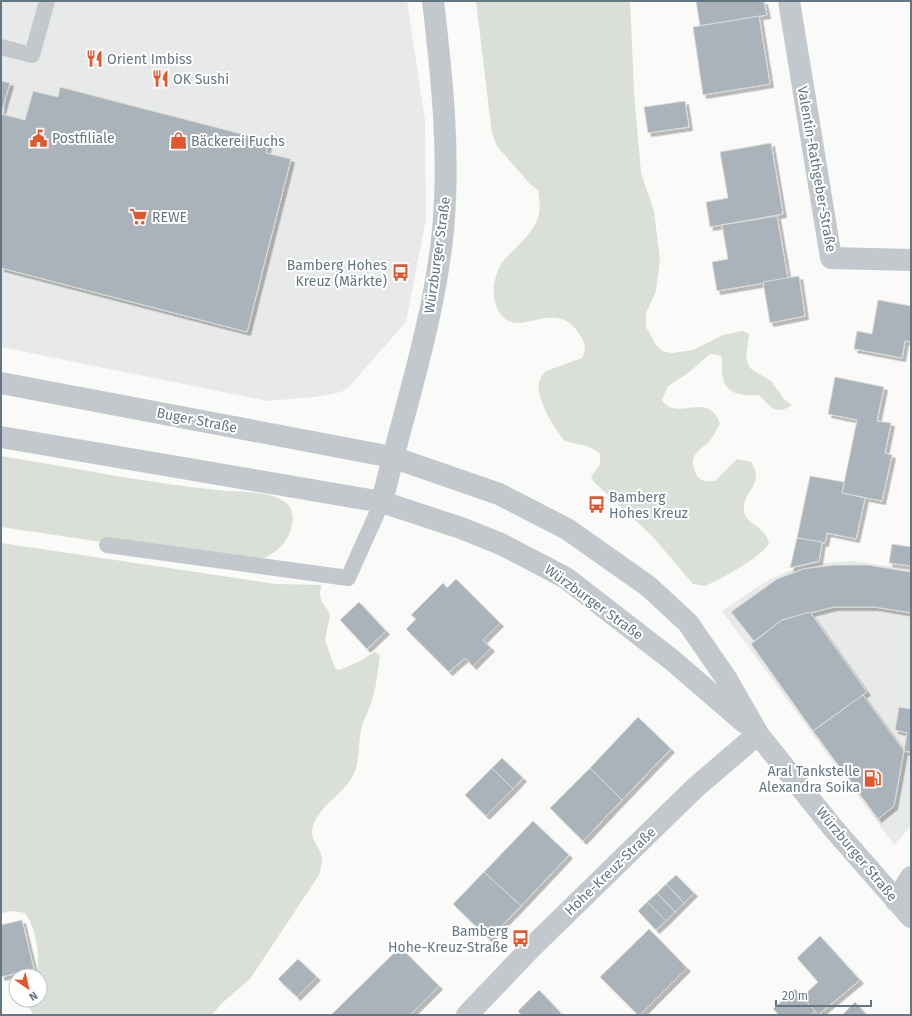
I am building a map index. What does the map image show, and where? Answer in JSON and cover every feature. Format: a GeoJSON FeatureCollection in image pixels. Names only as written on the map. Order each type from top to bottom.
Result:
{"type":"FeatureCollection","features":[{"type":"Feature","properties":{"kind":"street","name":"Würzburger Straße"},"geometry":{"type":"LineString","coordinates":[[433,1],[444,98],[446,184],[443,232],[423,341],[408,402],[392,457],[382,502],[462,528],[501,544],[566,578],[672,660],[758,734]]}},
{"type":"Feature","properties":{"kind":"street","name":"Valentin-Rathgeber-Straße"},"geometry":{"type":"LineString","coordinates":[[789,1],[831,258],[911,260]]}},
{"type":"Feature","properties":{"kind":"street","name":"Buger Straße"},"geometry":{"type":"LineString","coordinates":[[1,383],[392,457]]}},
{"type":"Feature","properties":{"kind":"street"},"geometry":{"type":"LineString","coordinates":[[1,437],[382,502]]}},
{"type":"Feature","properties":{"kind":"street","name":"Würzburger Straße"},"geometry":{"type":"LineString","coordinates":[[392,457],[499,494],[567,528],[641,581],[688,622],[726,678],[758,734],[833,828],[911,917]]}},
{"type":"Feature","properties":{"kind":"street","name":"Hohe-Kreuz-Straße"},"geometry":{"type":"LineString","coordinates":[[467,1015],[530,949],[696,787],[758,734]]}},
{"type":"Feature","properties":{"kind":"street"},"geometry":{"type":"LineString","coordinates":[[896,901],[911,877]]}},
{"type":"Feature","properties":{"kind":"lane"},"geometry":{"type":"LineString","coordinates":[[1,47],[32,54],[47,1]]}},
{"type":"Feature","properties":{"kind":"lane"},"geometry":{"type":"LineString","coordinates":[[108,545],[348,578],[382,502]]}},
{"type":"Feature","properties":{"kind":"shaded area"},"geometry":{"type":"Polygon","coordinates":[[[1,1],[407,1],[425,120],[426,219],[406,322],[348,388],[341,392],[315,397],[267,401],[1,347],[1,1]]]}},
{"type":"Feature","properties":{"kind":"shaded area"},"geometry":{"type":"Polygon","coordinates":[[[476,1],[630,1],[634,92],[641,173],[654,211],[660,260],[656,291],[646,313],[646,327],[656,345],[662,351],[672,353],[693,350],[723,335],[743,331],[749,334],[746,358],[750,368],[771,381],[784,399],[792,405],[782,410],[774,409],[759,395],[740,394],[728,389],[723,377],[722,357],[718,355],[710,354],[687,374],[668,386],[662,400],[668,406],[675,409],[701,407],[708,409],[715,414],[720,424],[712,438],[696,453],[694,457],[693,467],[700,479],[715,481],[737,459],[751,462],[756,476],[755,482],[744,503],[745,515],[763,532],[769,543],[765,549],[750,561],[705,586],[693,584],[652,536],[593,481],[591,477],[600,464],[600,454],[592,448],[565,441],[547,413],[540,396],[540,379],[546,371],[582,358],[585,346],[580,335],[571,324],[561,319],[551,317],[521,323],[511,322],[503,317],[496,304],[494,289],[500,266],[533,228],[539,215],[540,202],[538,190],[530,184],[497,146],[492,134],[476,1]]]}},
{"type":"Feature","properties":{"kind":"shaded area"},"geometry":{"type":"Polygon","coordinates":[[[1,456],[170,484],[266,494],[280,499],[290,507],[293,518],[291,529],[286,540],[274,552],[260,559],[243,563],[1,527],[1,456]]]}},
{"type":"Feature","properties":{"kind":"shaded area"},"geometry":{"type":"Polygon","coordinates":[[[1,543],[276,584],[322,585],[320,595],[322,602],[330,615],[325,640],[335,668],[339,670],[356,663],[375,652],[380,655],[374,692],[372,701],[363,722],[359,742],[358,758],[354,773],[345,787],[321,811],[313,826],[312,834],[322,857],[319,875],[250,979],[221,1004],[212,1015],[34,1015],[29,1008],[48,1008],[48,968],[38,968],[38,952],[34,934],[29,918],[25,913],[13,911],[1,913],[1,543]]]}},
{"type":"Feature","properties":{"kind":"shaded area"},"geometry":{"type":"Polygon","coordinates":[[[852,561],[911,569],[911,826],[894,845],[722,611],[765,582],[788,571],[820,563],[852,561]]]}},
{"type":"Feature","properties":{"kind":"building"},"geometry":{"type":"Polygon","coordinates":[[[696,1],[764,1],[767,15],[700,26],[696,1]]]}},
{"type":"Feature","properties":{"kind":"building"},"geometry":{"type":"Polygon","coordinates":[[[759,16],[770,84],[703,95],[693,27],[759,16]]]}},
{"type":"Feature","properties":{"kind":"building"},"geometry":{"type":"Polygon","coordinates":[[[1,81],[10,83],[1,114],[1,81]]]}},
{"type":"Feature","properties":{"kind":"building","name":"REWE"},"geometry":{"type":"Polygon","coordinates":[[[60,87],[269,141],[266,153],[291,159],[247,332],[1,268],[1,114],[25,120],[33,91],[58,97],[60,87]]]}},
{"type":"Feature","properties":{"kind":"building"},"geometry":{"type":"Polygon","coordinates":[[[685,101],[689,127],[648,133],[644,107],[685,101]]]}},
{"type":"Feature","properties":{"kind":"building"},"geometry":{"type":"Polygon","coordinates":[[[771,143],[783,214],[710,227],[706,202],[728,198],[720,152],[771,143]]]}},
{"type":"Feature","properties":{"kind":"building"},"geometry":{"type":"Polygon","coordinates":[[[777,216],[788,279],[717,291],[712,262],[728,259],[722,225],[777,216]]]}},
{"type":"Feature","properties":{"kind":"building"},"geometry":{"type":"Polygon","coordinates":[[[799,276],[805,316],[770,323],[763,282],[799,276]]]}},
{"type":"Feature","properties":{"kind":"building"},"geometry":{"type":"Polygon","coordinates":[[[878,300],[911,306],[911,342],[905,341],[902,358],[854,349],[857,331],[872,334],[878,300]]]}},
{"type":"Feature","properties":{"kind":"building"},"geometry":{"type":"Polygon","coordinates":[[[835,377],[884,387],[877,421],[891,423],[885,453],[892,455],[882,501],[842,493],[857,420],[828,414],[835,377]]]}},
{"type":"Feature","properties":{"kind":"building"},"geometry":{"type":"Polygon","coordinates":[[[810,476],[844,482],[842,493],[865,498],[856,539],[827,533],[825,543],[797,538],[810,476]]]}},
{"type":"Feature","properties":{"kind":"building"},"geometry":{"type":"Polygon","coordinates":[[[797,538],[822,542],[819,561],[790,568],[797,538]]]}},
{"type":"Feature","properties":{"kind":"building"},"geometry":{"type":"Polygon","coordinates":[[[892,544],[911,547],[911,566],[889,563],[892,544]]]}},
{"type":"Feature","properties":{"kind":"building"},"geometry":{"type":"Polygon","coordinates":[[[834,565],[868,565],[911,572],[911,613],[875,607],[834,607],[782,620],[754,641],[731,612],[777,579],[803,569],[834,565]]]}},
{"type":"Feature","properties":{"kind":"building"},"geometry":{"type":"Polygon","coordinates":[[[456,579],[500,623],[483,640],[491,648],[473,666],[465,658],[449,672],[406,629],[416,619],[411,615],[443,583],[447,588],[456,579]]]}},
{"type":"Feature","properties":{"kind":"building"},"geometry":{"type":"Polygon","coordinates":[[[359,602],[386,631],[367,649],[340,620],[359,602]]]}},
{"type":"Feature","properties":{"kind":"building"},"geometry":{"type":"Polygon","coordinates":[[[810,612],[867,692],[813,731],[751,644],[782,620],[810,612]]]}},
{"type":"Feature","properties":{"kind":"building","name":"Aral Tankstelle Alexandra Soika"},"geometry":{"type":"Polygon","coordinates":[[[863,695],[904,751],[894,806],[878,819],[813,731],[863,695]]]}},
{"type":"Feature","properties":{"kind":"building"},"geometry":{"type":"Polygon","coordinates":[[[899,707],[911,709],[911,752],[904,751],[907,733],[895,730],[899,707]]]}},
{"type":"Feature","properties":{"kind":"building"},"geometry":{"type":"Polygon","coordinates":[[[638,717],[671,749],[622,800],[590,768],[638,717]]]}},
{"type":"Feature","properties":{"kind":"building"},"geometry":{"type":"Polygon","coordinates":[[[502,758],[523,778],[513,789],[492,768],[502,758]]]}},
{"type":"Feature","properties":{"kind":"building"},"geometry":{"type":"Polygon","coordinates":[[[492,768],[513,789],[486,816],[465,795],[492,768]]]}},
{"type":"Feature","properties":{"kind":"building"},"geometry":{"type":"Polygon","coordinates":[[[590,768],[622,800],[583,841],[550,808],[590,768]]]}},
{"type":"Feature","properties":{"kind":"building"},"geometry":{"type":"Polygon","coordinates":[[[533,821],[569,855],[521,906],[484,872],[533,821]]]}},
{"type":"Feature","properties":{"kind":"building"},"geometry":{"type":"Polygon","coordinates":[[[484,872],[521,906],[489,939],[453,904],[484,872]]]}},
{"type":"Feature","properties":{"kind":"building"},"geometry":{"type":"Polygon","coordinates":[[[676,875],[694,893],[684,903],[666,884],[676,875]]]}},
{"type":"Feature","properties":{"kind":"building"},"geometry":{"type":"Polygon","coordinates":[[[666,884],[684,903],[675,912],[657,893],[666,884]]]}},
{"type":"Feature","properties":{"kind":"building"},"geometry":{"type":"Polygon","coordinates":[[[657,893],[675,912],[666,921],[647,902],[657,893]]]}},
{"type":"Feature","properties":{"kind":"building"},"geometry":{"type":"Polygon","coordinates":[[[647,902],[666,921],[656,930],[638,911],[647,902]]]}},
{"type":"Feature","properties":{"kind":"building"},"geometry":{"type":"Polygon","coordinates":[[[22,920],[34,968],[8,968],[8,975],[1,977],[1,925],[22,920]]]}},
{"type":"Feature","properties":{"kind":"building"},"geometry":{"type":"Polygon","coordinates":[[[649,929],[687,968],[640,1015],[638,1015],[600,977],[649,929]]]}},
{"type":"Feature","properties":{"kind":"building"},"geometry":{"type":"Polygon","coordinates":[[[820,936],[860,980],[818,1015],[802,997],[818,982],[797,958],[820,936]]]}},
{"type":"Feature","properties":{"kind":"building"},"geometry":{"type":"Polygon","coordinates":[[[400,947],[439,986],[410,1015],[331,1015],[400,947]]]}},
{"type":"Feature","properties":{"kind":"building"},"geometry":{"type":"Polygon","coordinates":[[[298,959],[317,977],[297,997],[278,979],[298,959]]]}},
{"type":"Feature","properties":{"kind":"building"},"geometry":{"type":"Polygon","coordinates":[[[795,989],[815,1011],[811,1015],[779,1015],[773,1009],[795,989]]]}},
{"type":"Feature","properties":{"kind":"building"},"geometry":{"type":"Polygon","coordinates":[[[539,990],[561,1013],[559,1015],[521,1015],[518,1011],[539,990]]]}},
{"type":"Feature","properties":{"kind":"building"},"geometry":{"type":"Polygon","coordinates":[[[855,1002],[867,1015],[842,1015],[855,1002]]]}},
{"type":"Feature","properties":{"kind":"place","name":"Orient Imbiss"},"geometry":{"type":"Point","coordinates":[94,59]}},
{"type":"Feature","properties":{"kind":"place","name":"OK Sushi"},"geometry":{"type":"Point","coordinates":[160,79]}},
{"type":"Feature","properties":{"kind":"place","name":"Postfiliale"},"geometry":{"type":"Point","coordinates":[39,138]}},
{"type":"Feature","properties":{"kind":"place","name":"Bäckerei Fuchs"},"geometry":{"type":"Point","coordinates":[178,141]}},
{"type":"Feature","properties":{"kind":"place","name":"REWE"},"geometry":{"type":"Point","coordinates":[139,217]}},
{"type":"Feature","properties":{"kind":"place","name":"Bamberg Hohes Kreuz (Märkte)"},"geometry":{"type":"Point","coordinates":[400,273]}},
{"type":"Feature","properties":{"kind":"place","name":"Bamberg Hohes Kreuz"},"geometry":{"type":"Point","coordinates":[596,505]}},
{"type":"Feature","properties":{"kind":"place","name":"Aral Tankstelle Alexandra Soika"},"geometry":{"type":"Point","coordinates":[873,779]}},
{"type":"Feature","properties":{"kind":"place","name":"Bamberg Hohe-Kreuz-Straße"},"geometry":{"type":"Point","coordinates":[521,939]}}]}
